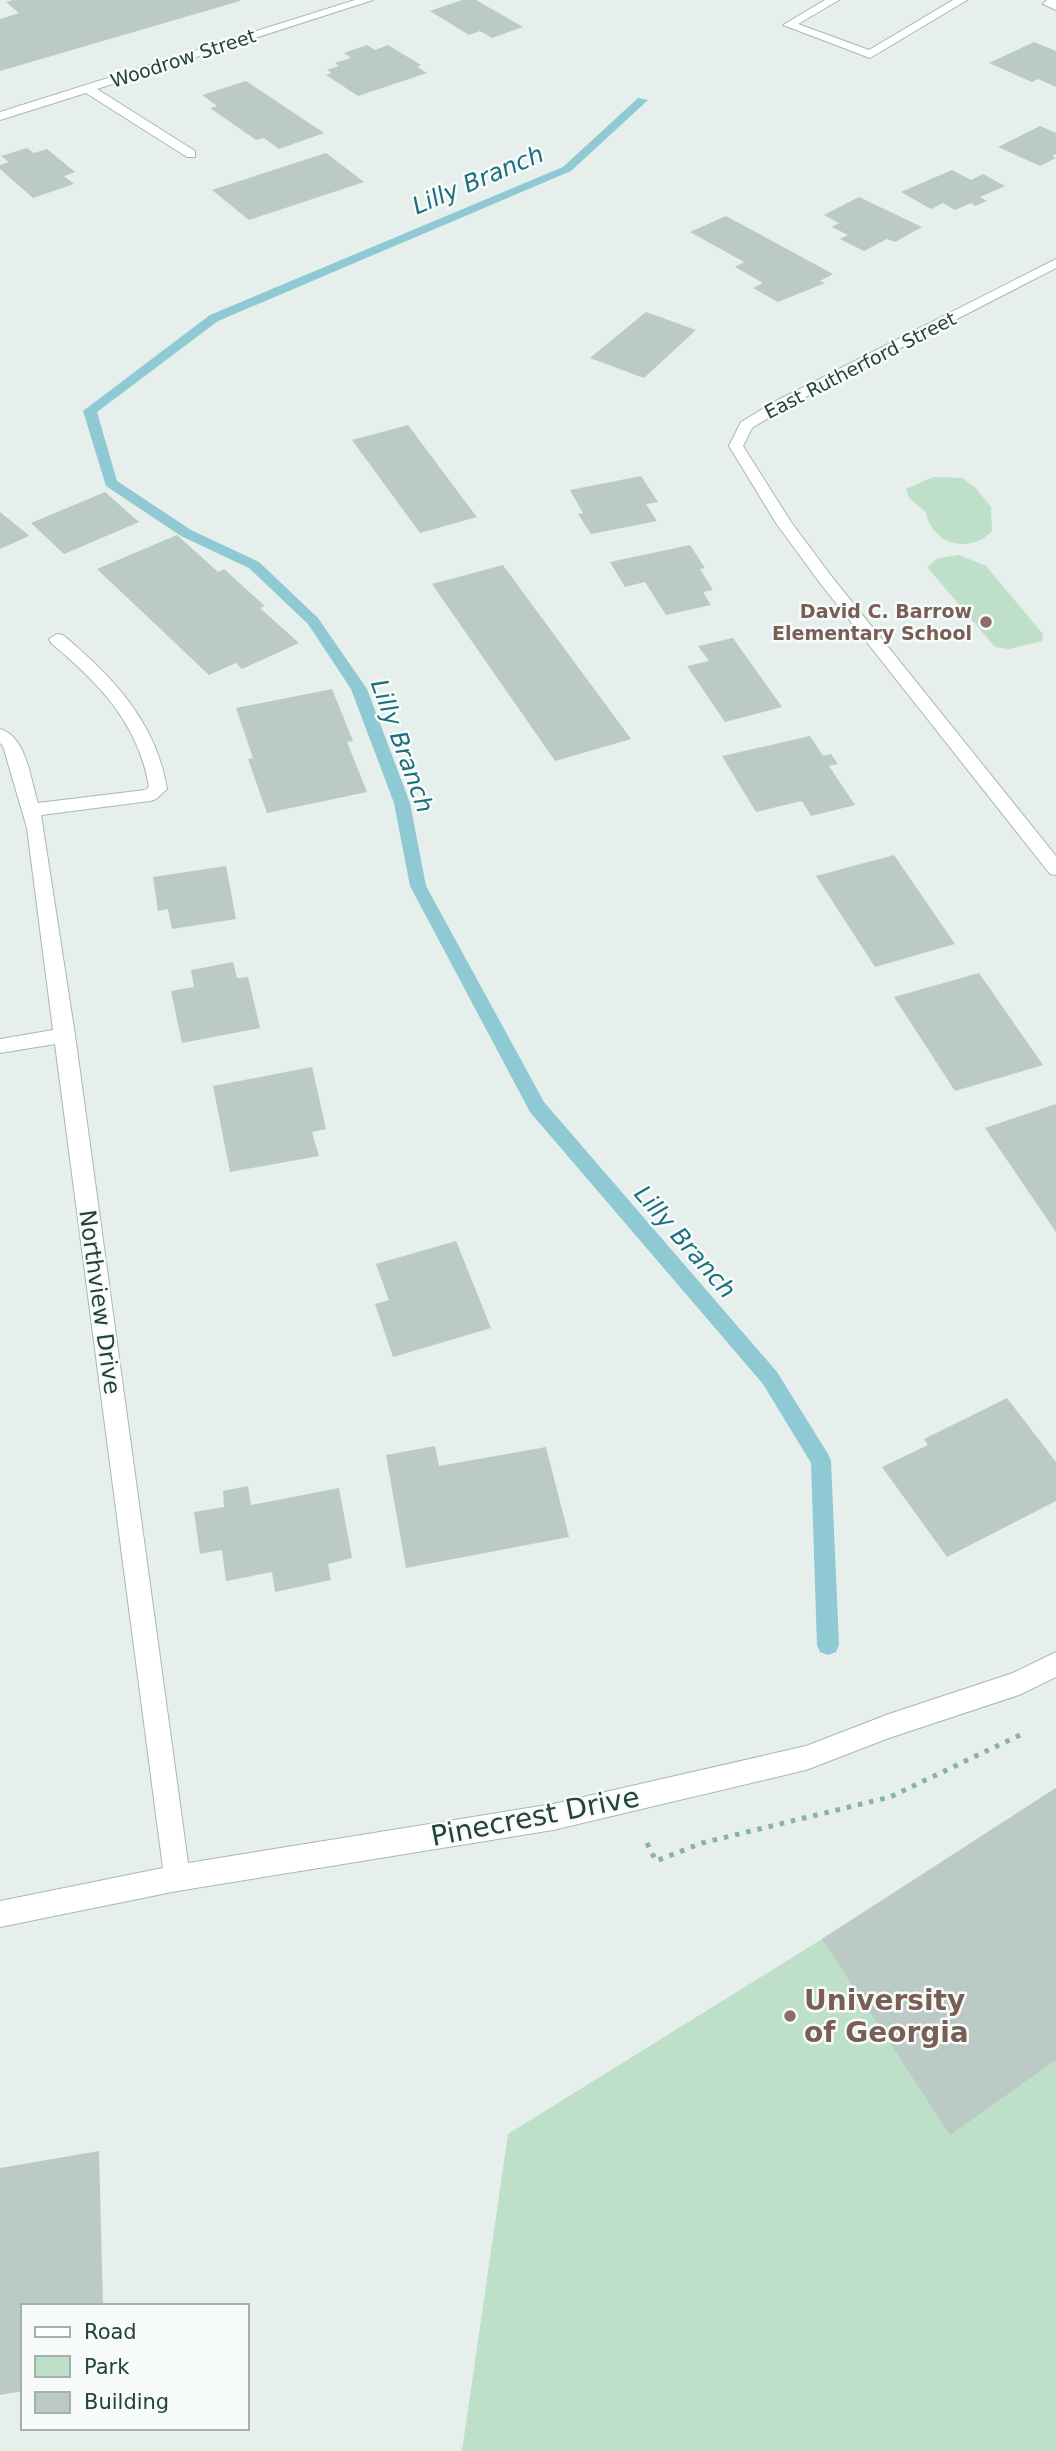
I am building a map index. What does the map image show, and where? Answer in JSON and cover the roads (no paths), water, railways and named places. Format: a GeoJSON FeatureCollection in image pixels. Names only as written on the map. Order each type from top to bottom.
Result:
{"type":"FeatureCollection","features":[{"type":"Feature","properties":{"kind":"street","name":"Woodrow Street"},"geometry":{"type":"LineString","coordinates":[[0,116],[367,0]]}},
{"type":"Feature","properties":{"kind":"street"},"geometry":{"type":"LineString","coordinates":[[833,0],[789,24],[870,54],[961,0]]}},
{"type":"Feature","properties":{"kind":"street"},"geometry":{"type":"LineString","coordinates":[[1055,0],[1049,5],[1056,7]]}},
{"type":"Feature","properties":{"kind":"street"},"geometry":{"type":"LineString","coordinates":[[87,88],[191,154]]}},
{"type":"Feature","properties":{"kind":"street","name":"East Rutherford Street"},"geometry":{"type":"LineString","coordinates":[[1056,263],[781,404],[746,425],[736,446],[784,523],[826,580],[1056,869]]}},
{"type":"Feature","properties":{"kind":"street"},"geometry":{"type":"LineString","coordinates":[[31,810],[150,795],[159,789],[157,770],[133,714],[88,663],[57,639]]}},
{"type":"Feature","properties":{"kind":"street","name":"Northview Drive"},"geometry":{"type":"LineString","coordinates":[[0,735],[11,743],[36,828],[177,1878]]}},
{"type":"Feature","properties":{"kind":"street"},"geometry":{"type":"LineString","coordinates":[[0,1046],[65,1035]]}},
{"type":"Feature","properties":{"kind":"street","name":"Pinecrest Drive"},"geometry":{"type":"LineString","coordinates":[[0,1914],[177,1878],[553,1817],[806,1758],[890,1726],[1019,1683],[1056,1664]]}},
{"type":"Feature","properties":{"kind":"waterway","name":"Lilly Branch"},"geometry":{"type":"LineString","coordinates":[[642,100],[567,169],[214,318],[90,411],[111,483],[186,533],[254,565],[313,621],[359,689],[402,803],[418,886],[537,1107],[770,1378],[821,1461],[828,1645]]}},
{"type":"Feature","properties":{"kind":"place","name":"David C. Barrow Elementary School"},"geometry":{"type":"Point","coordinates":[986,622]}},
{"type":"Feature","properties":{"kind":"place","name":"University of Georgia"},"geometry":{"type":"Point","coordinates":[790,2016]}}]}
